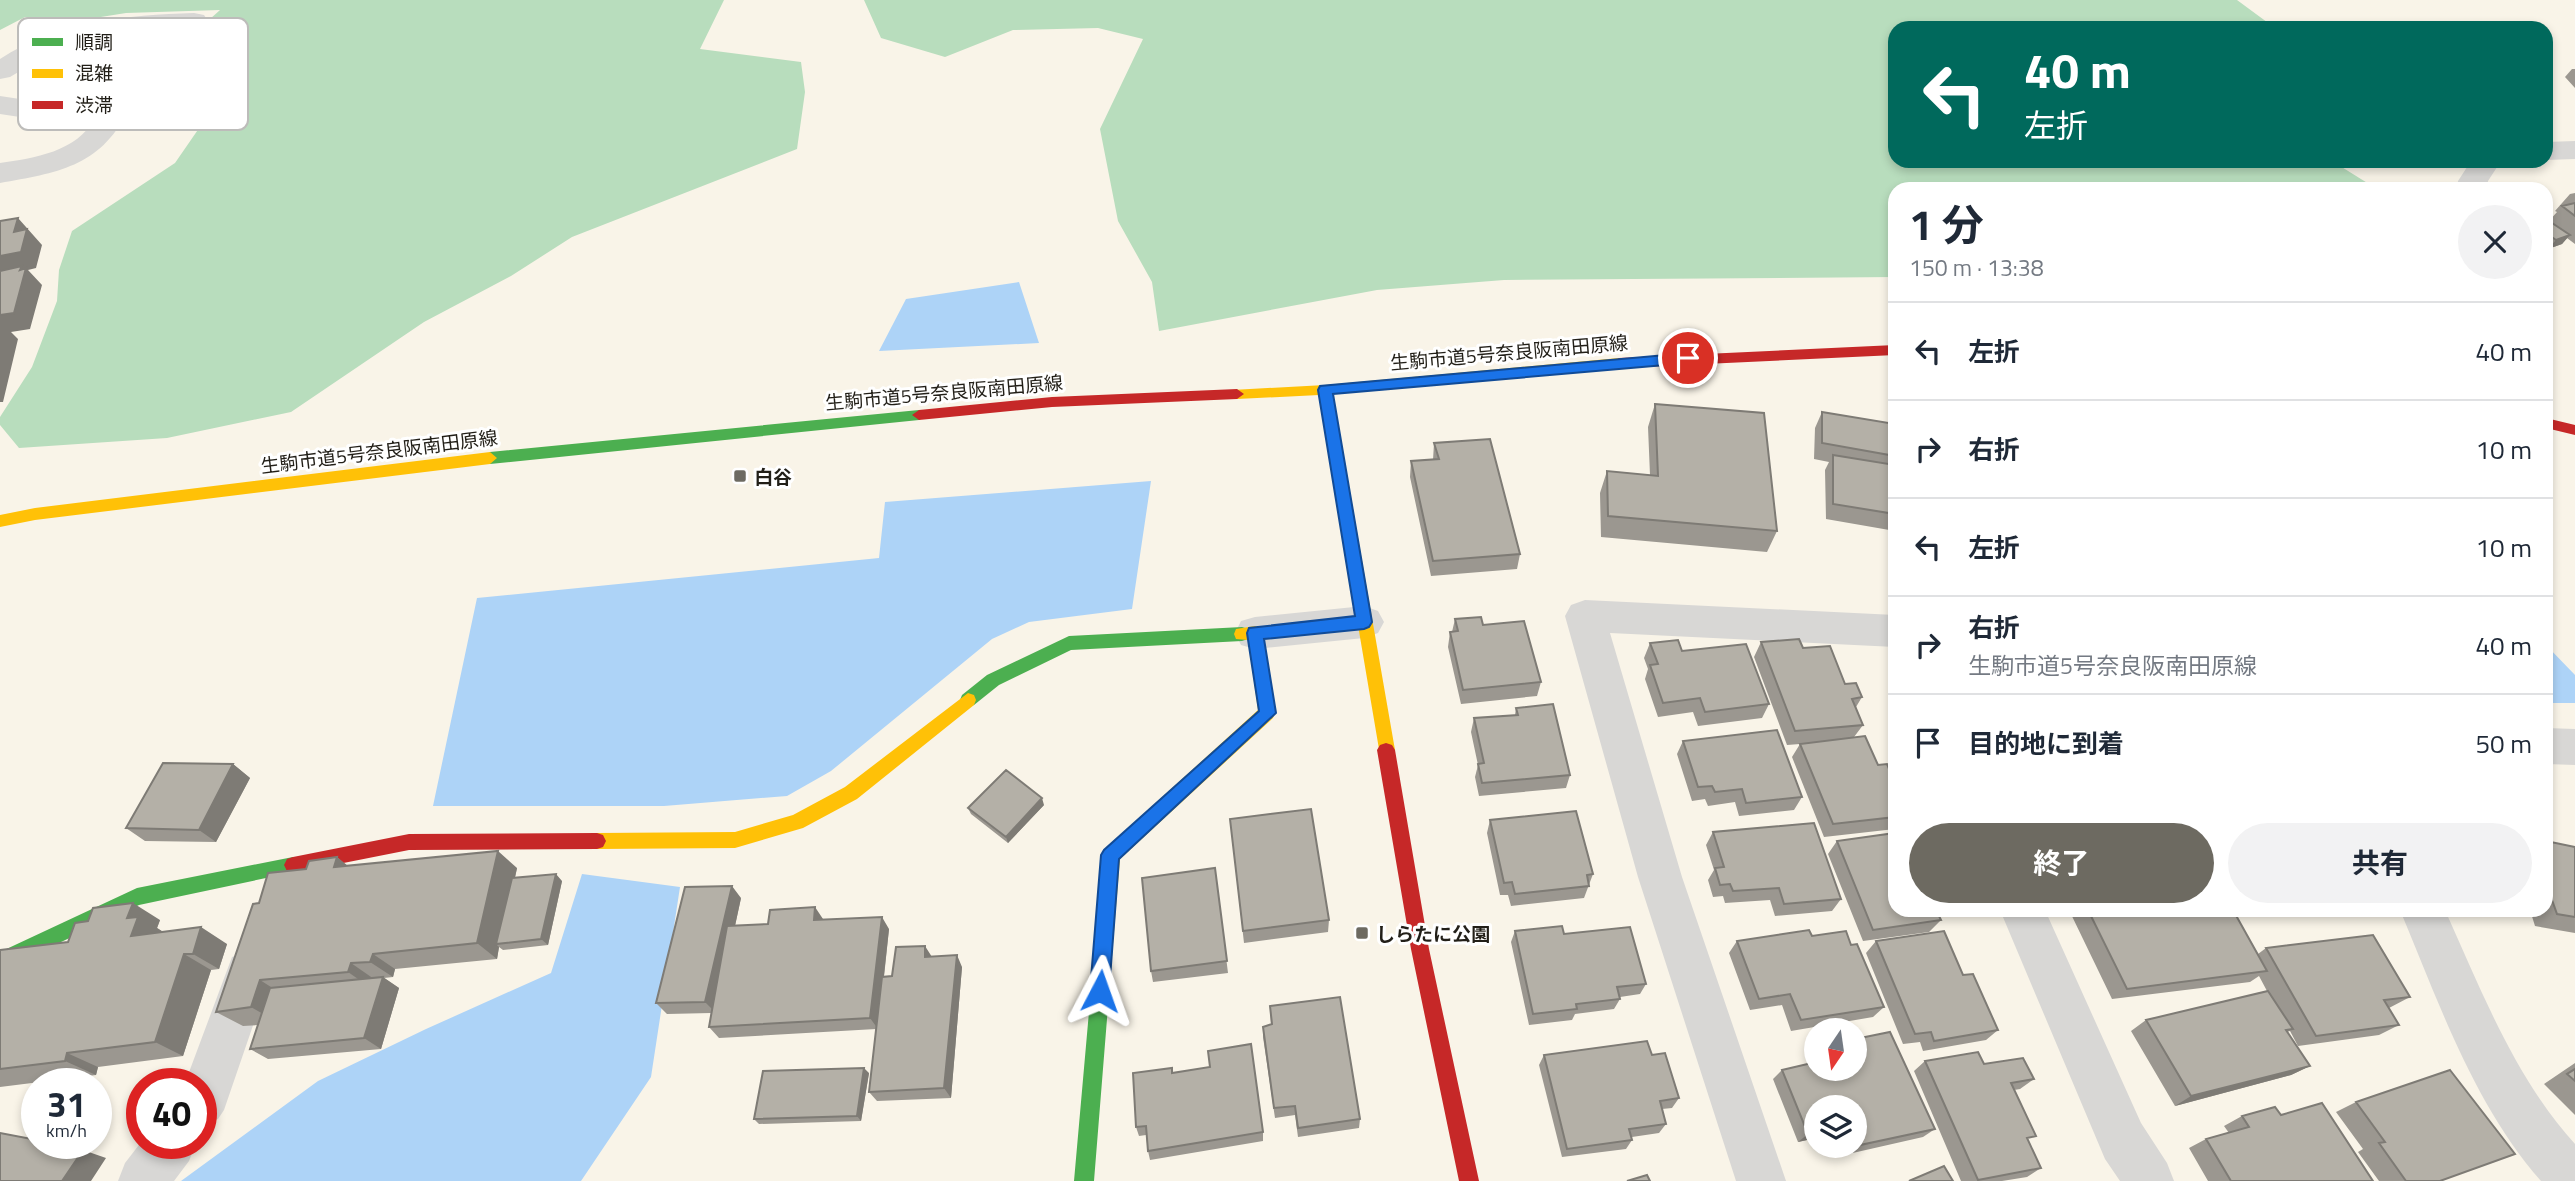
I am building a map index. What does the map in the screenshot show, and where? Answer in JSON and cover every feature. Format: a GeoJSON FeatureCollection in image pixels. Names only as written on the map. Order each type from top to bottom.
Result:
{"type":"FeatureCollection","features":[{"type":"Feature","properties":{"kind":"street"},"geometry":{"type":"LineString","coordinates":[[0,71],[18,58]]}},
{"type":"Feature","properties":{"kind":"street"},"geometry":{"type":"LineString","coordinates":[[0,105],[18,108]]}},
{"type":"Feature","properties":{"kind":"street"},"geometry":{"type":"LineString","coordinates":[[0,173],[55,163],[87,148],[106,130]]}},
{"type":"Feature","properties":{"kind":"street"},"geometry":{"type":"LineString","coordinates":[[2553,150],[2575,150]]}},
{"type":"Feature","properties":{"kind":"street","name":"生駒市道5号奈良阪南田原線"},"geometry":{"type":"LineString","coordinates":[[0,521],[49,512],[567,449],[1052,402],[1325,390],[1662,359],[1888,351]]}},
{"type":"Feature","properties":{"kind":"street"},"geometry":{"type":"LineString","coordinates":[[1325,390],[1420,948],[1469,1181]]}},
{"type":"Feature","properties":{"kind":"street"},"geometry":{"type":"LineString","coordinates":[[2553,425],[2575,430]]}},
{"type":"Feature","properties":{"kind":"street"},"geometry":{"type":"LineString","coordinates":[[1761,1181],[1660,877],[1584,616],[1888,632]]}},
{"type":"Feature","properties":{"kind":"street"},"geometry":{"type":"LineString","coordinates":[[0,962],[137,897],[409,842],[735,840],[797,822],[851,793],[993,680],[1069,643],[1255,633],[1364,622]]}},
{"type":"Feature","properties":{"kind":"street"},"geometry":{"type":"LineString","coordinates":[[1084,1181],[1111,855],[1268,713],[1255,633]]}},
{"type":"Feature","properties":{"kind":"street"},"geometry":{"type":"LineString","coordinates":[[2553,746],[2575,747]]}},
{"type":"Feature","properties":{"kind":"street"},"geometry":{"type":"LineString","coordinates":[[216,1068],[284,867]]}},
{"type":"Feature","properties":{"kind":"street"},"geometry":{"type":"LineString","coordinates":[[2025,917],[2123,1141],[2149,1181]]}},
{"type":"Feature","properties":{"kind":"street"},"geometry":{"type":"LineString","coordinates":[[2425,917],[2479,1041],[2537,1139],[2575,1181]]}},
{"type":"Feature","properties":{"kind":"street"},"geometry":{"type":"LineString","coordinates":[[143,1181],[159,1159]]}},
{"type":"Feature","properties":{"kind":"green space"},"geometry":{"type":"Polygon","coordinates":[[[0,0],[724,0],[700,49],[801,62],[805,92],[797,149],[572,237],[511,276],[424,322],[291,412],[167,438],[19,448],[0,425],[0,417],[32,367],[57,301],[59,270],[72,231],[175,163],[198,130],[248,130],[248,18],[212,18],[220,10],[126,13],[94,18],[25,17],[18,18],[18,21],[0,30],[0,0]]]}},
{"type":"Feature","properties":{"kind":"green space"},"geometry":{"type":"Polygon","coordinates":[[[864,0],[2237,0],[2266,21],[1888,21],[1888,168],[2343,168],[2366,182],[1888,182],[1888,277],[1504,280],[1377,290],[1159,331],[1152,282],[1118,221],[1100,129],[1143,39],[1098,28],[1013,30],[945,57],[881,38],[864,0]]]}},
{"type":"Feature","properties":{"kind":"water"},"geometry":{"type":"Polygon","coordinates":[[[1019,282],[1039,343],[879,351],[906,299],[1019,282]]]}},
{"type":"Feature","properties":{"kind":"water"},"geometry":{"type":"Polygon","coordinates":[[[1151,481],[1132,609],[1029,622],[992,639],[831,771],[787,796],[664,806],[433,806],[477,598],[879,558],[885,502],[1151,481]]]}},
{"type":"Feature","properties":{"kind":"water"},"geometry":{"type":"Polygon","coordinates":[[[2553,652],[2575,675],[2575,703],[2553,703],[2553,652]]]}},
{"type":"Feature","properties":{"kind":"water"},"geometry":{"type":"Polygon","coordinates":[[[582,874],[680,887],[651,1077],[581,1181],[181,1181],[211,1159],[217,1159],[217,1155],[318,1081],[551,973],[582,874]]]}},
{"type":"Feature","properties":{"kind":"building"},"geometry":{"type":"Polygon","coordinates":[[[2575,203],[2575,216],[2562,206],[2575,203]]]}},
{"type":"Feature","properties":{"kind":"building"},"geometry":{"type":"Polygon","coordinates":[[[18,218],[14,232],[27,229],[21,252],[0,256],[0,221],[18,218]]]}},
{"type":"Feature","properties":{"kind":"building"},"geometry":{"type":"Polygon","coordinates":[[[2553,224],[2570,235],[2556,240],[2553,238],[2553,224]]]}},
{"type":"Feature","properties":{"kind":"building"},"geometry":{"type":"Polygon","coordinates":[[[22,266],[20,270],[26,268],[14,313],[0,315],[0,271],[22,266]]]}},
{"type":"Feature","properties":{"kind":"building"},"geometry":{"type":"Polygon","coordinates":[[[1655,404],[1764,413],[1777,531],[1608,516],[1607,471],[1658,476],[1655,404]]]}},
{"type":"Feature","properties":{"kind":"building"},"geometry":{"type":"Polygon","coordinates":[[[1822,412],[1888,423],[1888,455],[1822,443],[1822,412]]]}},
{"type":"Feature","properties":{"kind":"building"},"geometry":{"type":"Polygon","coordinates":[[[1490,439],[1520,554],[1433,561],[1411,461],[1439,459],[1434,443],[1490,439]]]}},
{"type":"Feature","properties":{"kind":"building"},"geometry":{"type":"Polygon","coordinates":[[[1833,455],[1888,464],[1888,513],[1833,504],[1833,455]]]}},
{"type":"Feature","properties":{"kind":"building"},"geometry":{"type":"Polygon","coordinates":[[[1481,617],[1483,625],[1524,621],[1541,682],[1463,690],[1450,632],[1458,631],[1455,619],[1481,617]]]}},
{"type":"Feature","properties":{"kind":"building"},"geometry":{"type":"Polygon","coordinates":[[[1799,639],[1803,648],[1830,646],[1845,684],[1856,683],[1862,697],[1852,699],[1863,725],[1795,731],[1761,642],[1799,639]]]}},
{"type":"Feature","properties":{"kind":"building"},"geometry":{"type":"Polygon","coordinates":[[[1678,640],[1682,651],[1746,644],[1769,704],[1705,712],[1700,698],[1663,703],[1650,665],[1658,664],[1650,643],[1678,640]]]}},
{"type":"Feature","properties":{"kind":"building"},"geometry":{"type":"Polygon","coordinates":[[[1553,704],[1570,775],[1482,783],[1478,764],[1484,763],[1474,718],[1518,715],[1516,708],[1553,704]]]}},
{"type":"Feature","properties":{"kind":"building"},"geometry":{"type":"Polygon","coordinates":[[[1777,730],[1802,797],[1746,803],[1742,789],[1715,792],[1712,786],[1698,787],[1683,741],[1777,730]]]}},
{"type":"Feature","properties":{"kind":"building"},"geometry":{"type":"Polygon","coordinates":[[[1865,736],[1878,765],[1887,764],[1888,766],[1888,818],[1833,824],[1800,744],[1865,736]]]}},
{"type":"Feature","properties":{"kind":"building"},"geometry":{"type":"Polygon","coordinates":[[[163,763],[233,764],[199,830],[126,828],[163,763]]]}},
{"type":"Feature","properties":{"kind":"building"},"geometry":{"type":"Polygon","coordinates":[[[1006,770],[1042,798],[1006,837],[968,808],[1006,770]]]}},
{"type":"Feature","properties":{"kind":"building"},"geometry":{"type":"Polygon","coordinates":[[[1311,809],[1329,920],[1243,931],[1230,819],[1311,809]]]}},
{"type":"Feature","properties":{"kind":"building"},"geometry":{"type":"Polygon","coordinates":[[[1576,811],[1593,874],[1587,875],[1589,886],[1515,894],[1512,882],[1504,883],[1490,820],[1576,811]]]}},
{"type":"Feature","properties":{"kind":"building"},"geometry":{"type":"Polygon","coordinates":[[[1814,823],[1841,899],[1784,904],[1779,888],[1733,891],[1730,884],[1720,885],[1715,868],[1724,867],[1713,832],[1814,823]]]}},
{"type":"Feature","properties":{"kind":"building"},"geometry":{"type":"Polygon","coordinates":[[[1888,834],[1888,917],[1940,917],[1941,920],[1873,930],[1837,841],[1888,834]]]}},
{"type":"Feature","properties":{"kind":"building"},"geometry":{"type":"Polygon","coordinates":[[[2553,842],[2575,847],[2575,917],[2557,914],[2553,903],[2553,842]]]}},
{"type":"Feature","properties":{"kind":"building"},"geometry":{"type":"Polygon","coordinates":[[[498,851],[477,943],[373,954],[370,962],[351,963],[348,972],[260,980],[251,1007],[216,1012],[253,904],[259,903],[268,873],[306,869],[309,861],[337,857],[334,867],[498,851]]]}},
{"type":"Feature","properties":{"kind":"building"},"geometry":{"type":"Polygon","coordinates":[[[1215,868],[1227,961],[1151,971],[1142,878],[1215,868]]]}},
{"type":"Feature","properties":{"kind":"building"},"geometry":{"type":"Polygon","coordinates":[[[556,874],[541,939],[496,944],[512,878],[556,874]]]}},
{"type":"Feature","properties":{"kind":"building"},"geometry":{"type":"Polygon","coordinates":[[[732,886],[705,1002],[656,1003],[685,887],[732,886]]]}},
{"type":"Feature","properties":{"kind":"building"},"geometry":{"type":"Polygon","coordinates":[[[133,903],[127,918],[138,917],[131,936],[201,927],[193,954],[184,954],[155,1042],[67,1053],[65,1061],[0,1069],[0,950],[68,942],[75,923],[88,921],[93,908],[133,903]]]}},
{"type":"Feature","properties":{"kind":"building"},"geometry":{"type":"Polygon","coordinates":[[[815,907],[814,920],[882,917],[870,1018],[709,1027],[727,926],[768,924],[770,910],[815,907]]]}},
{"type":"Feature","properties":{"kind":"building"},"geometry":{"type":"Polygon","coordinates":[[[2091,917],[2237,917],[2267,971],[2127,989],[2091,917]]]}},
{"type":"Feature","properties":{"kind":"building"},"geometry":{"type":"Polygon","coordinates":[[[1562,926],[1564,934],[1630,927],[1646,984],[1617,987],[1620,999],[1576,1004],[1577,1009],[1533,1014],[1515,931],[1562,926]]]}},
{"type":"Feature","properties":{"kind":"building"},"geometry":{"type":"Polygon","coordinates":[[[1809,930],[1812,936],[1846,931],[1851,945],[1857,944],[1884,1007],[1801,1020],[1790,994],[1759,999],[1737,941],[1809,930]]]}},
{"type":"Feature","properties":{"kind":"building"},"geometry":{"type":"Polygon","coordinates":[[[1944,931],[1963,975],[1973,974],[1998,1030],[1934,1041],[1931,1032],[1915,1034],[1876,941],[1944,931]]]}},
{"type":"Feature","properties":{"kind":"building"},"geometry":{"type":"Polygon","coordinates":[[[2373,935],[2410,997],[2384,1000],[2399,1025],[2316,1036],[2266,948],[2373,935]]]}},
{"type":"Feature","properties":{"kind":"building"},"geometry":{"type":"Polygon","coordinates":[[[925,946],[925,957],[957,955],[944,1088],[869,1092],[882,977],[892,976],[896,947],[925,946]]]}},
{"type":"Feature","properties":{"kind":"building"},"geometry":{"type":"Polygon","coordinates":[[[383,977],[364,1038],[250,1049],[270,988],[383,977]]]}},
{"type":"Feature","properties":{"kind":"building"},"geometry":{"type":"Polygon","coordinates":[[[2268,991],[2293,1029],[2286,1030],[2310,1066],[2191,1096],[2146,1020],[2268,991]]]}},
{"type":"Feature","properties":{"kind":"building"},"geometry":{"type":"Polygon","coordinates":[[[1340,997],[1360,1119],[1298,1128],[1295,1106],[1274,1108],[1263,1027],[1272,1024],[1270,1006],[1340,997]]]}},
{"type":"Feature","properties":{"kind":"building"},"geometry":{"type":"Polygon","coordinates":[[[1890,1032],[1935,1129],[1867,1144],[1867,1095],[1804,1095],[1804,1124],[1782,1070],[1804,1065],[1804,1082],[1867,1082],[1867,1037],[1890,1032]]]}},
{"type":"Feature","properties":{"kind":"building"},"geometry":{"type":"Polygon","coordinates":[[[1647,1041],[1652,1055],[1665,1053],[1679,1098],[1660,1101],[1666,1124],[1629,1129],[1632,1140],[1567,1149],[1544,1055],[1647,1041]]]}},
{"type":"Feature","properties":{"kind":"building"},"geometry":{"type":"Polygon","coordinates":[[[1251,1044],[1263,1132],[1148,1151],[1146,1126],[1136,1127],[1133,1073],[1172,1068],[1172,1073],[1210,1067],[1208,1051],[1251,1044]]]}},
{"type":"Feature","properties":{"kind":"building"},"geometry":{"type":"Polygon","coordinates":[[[1978,1052],[1984,1064],[2023,1058],[2034,1079],[2011,1083],[2036,1136],[2027,1138],[2041,1168],[1978,1180],[1925,1061],[1978,1052]]]}},
{"type":"Feature","properties":{"kind":"building"},"geometry":{"type":"Polygon","coordinates":[[[864,1068],[857,1116],[754,1119],[763,1071],[864,1068]]]}},
{"type":"Feature","properties":{"kind":"building"},"geometry":{"type":"Polygon","coordinates":[[[2575,1069],[2575,1081],[2567,1074],[2575,1069]]]}},
{"type":"Feature","properties":{"kind":"building"},"geometry":{"type":"Polygon","coordinates":[[[2450,1070],[2515,1154],[2440,1181],[2406,1181],[2379,1143],[2385,1142],[2356,1102],[2450,1070]]]}},
{"type":"Feature","properties":{"kind":"building"},"geometry":{"type":"Polygon","coordinates":[[[2322,1103],[2373,1181],[2231,1181],[2206,1139],[2249,1127],[2242,1116],[2275,1107],[2281,1115],[2322,1103]]]}},
{"type":"Feature","properties":{"kind":"building"},"geometry":{"type":"Polygon","coordinates":[[[0,1133],[21,1137],[21,1159],[77,1159],[62,1181],[0,1181],[0,1133]]]}},
{"type":"Feature","properties":{"kind":"building"},"geometry":{"type":"Polygon","coordinates":[[[1944,1166],[1953,1181],[1909,1181],[1944,1166]]]}},
{"type":"Feature","properties":{"kind":"building"},"geometry":{"type":"Polygon","coordinates":[[[1647,1175],[1650,1181],[1627,1181],[1647,1175]]]}},
{"type":"Feature","properties":{"kind":"traffic: fast"},"geometry":{"type":"LineString","coordinates":[[490,458],[919,415]]}},
{"type":"Feature","properties":{"kind":"traffic: fast"},"geometry":{"type":"LineString","coordinates":[[968,700],[993,680],[1069,643],[1242,634]]}},
{"type":"Feature","properties":{"kind":"traffic: fast"},"geometry":{"type":"LineString","coordinates":[[0,962],[137,897],[293,865]]}},
{"type":"Feature","properties":{"kind":"traffic: fast"},"geometry":{"type":"LineString","coordinates":[[1084,1181],[1104,944]]}},
{"type":"Feature","properties":{"kind":"traffic: slow"},"geometry":{"type":"LineString","coordinates":[[1237,394],[1325,390],[1619,363]]}},
{"type":"Feature","properties":{"kind":"traffic: slow"},"geometry":{"type":"LineString","coordinates":[[1325,390],[1386,750]]}},
{"type":"Feature","properties":{"kind":"traffic: slow"},"geometry":{"type":"LineString","coordinates":[[0,521],[35,514],[490,458]]}},
{"type":"Feature","properties":{"kind":"traffic: slow"},"geometry":{"type":"LineString","coordinates":[[1104,944],[1111,855],[1267,713],[1255,633],[1242,634]]}},
{"type":"Feature","properties":{"kind":"traffic: slow"},"geometry":{"type":"LineString","coordinates":[[597,841],[735,840],[797,822],[851,793],[968,700]]}},
{"type":"Feature","properties":{"kind":"traffic: jam"},"geometry":{"type":"LineString","coordinates":[[1619,363],[1888,350]]}},
{"type":"Feature","properties":{"kind":"traffic: jam"},"geometry":{"type":"LineString","coordinates":[[919,415],[1052,402],[1237,394]]}},
{"type":"Feature","properties":{"kind":"traffic: jam"},"geometry":{"type":"LineString","coordinates":[[2553,425],[2575,430]]}},
{"type":"Feature","properties":{"kind":"traffic: jam"},"geometry":{"type":"LineString","coordinates":[[1386,750],[1420,949],[1469,1181]]}},
{"type":"Feature","properties":{"kind":"traffic: jam"},"geometry":{"type":"LineString","coordinates":[[293,865],[409,842],[597,841]]}},
{"type":"Feature","properties":{"kind":"place","name":"白谷"},"geometry":{"type":"Point","coordinates":[740,476]}},
{"type":"Feature","properties":{"kind":"place","name":"しらたに公園"},"geometry":{"type":"Point","coordinates":[1362,933]}},
{"type":"Feature","properties":{"kind":"route"},"geometry":{"type":"LineString","coordinates":[[1100,991],[1111,855],[1268,713],[1255,633],[1364,622],[1325,390],[1688,358]]}}]}
